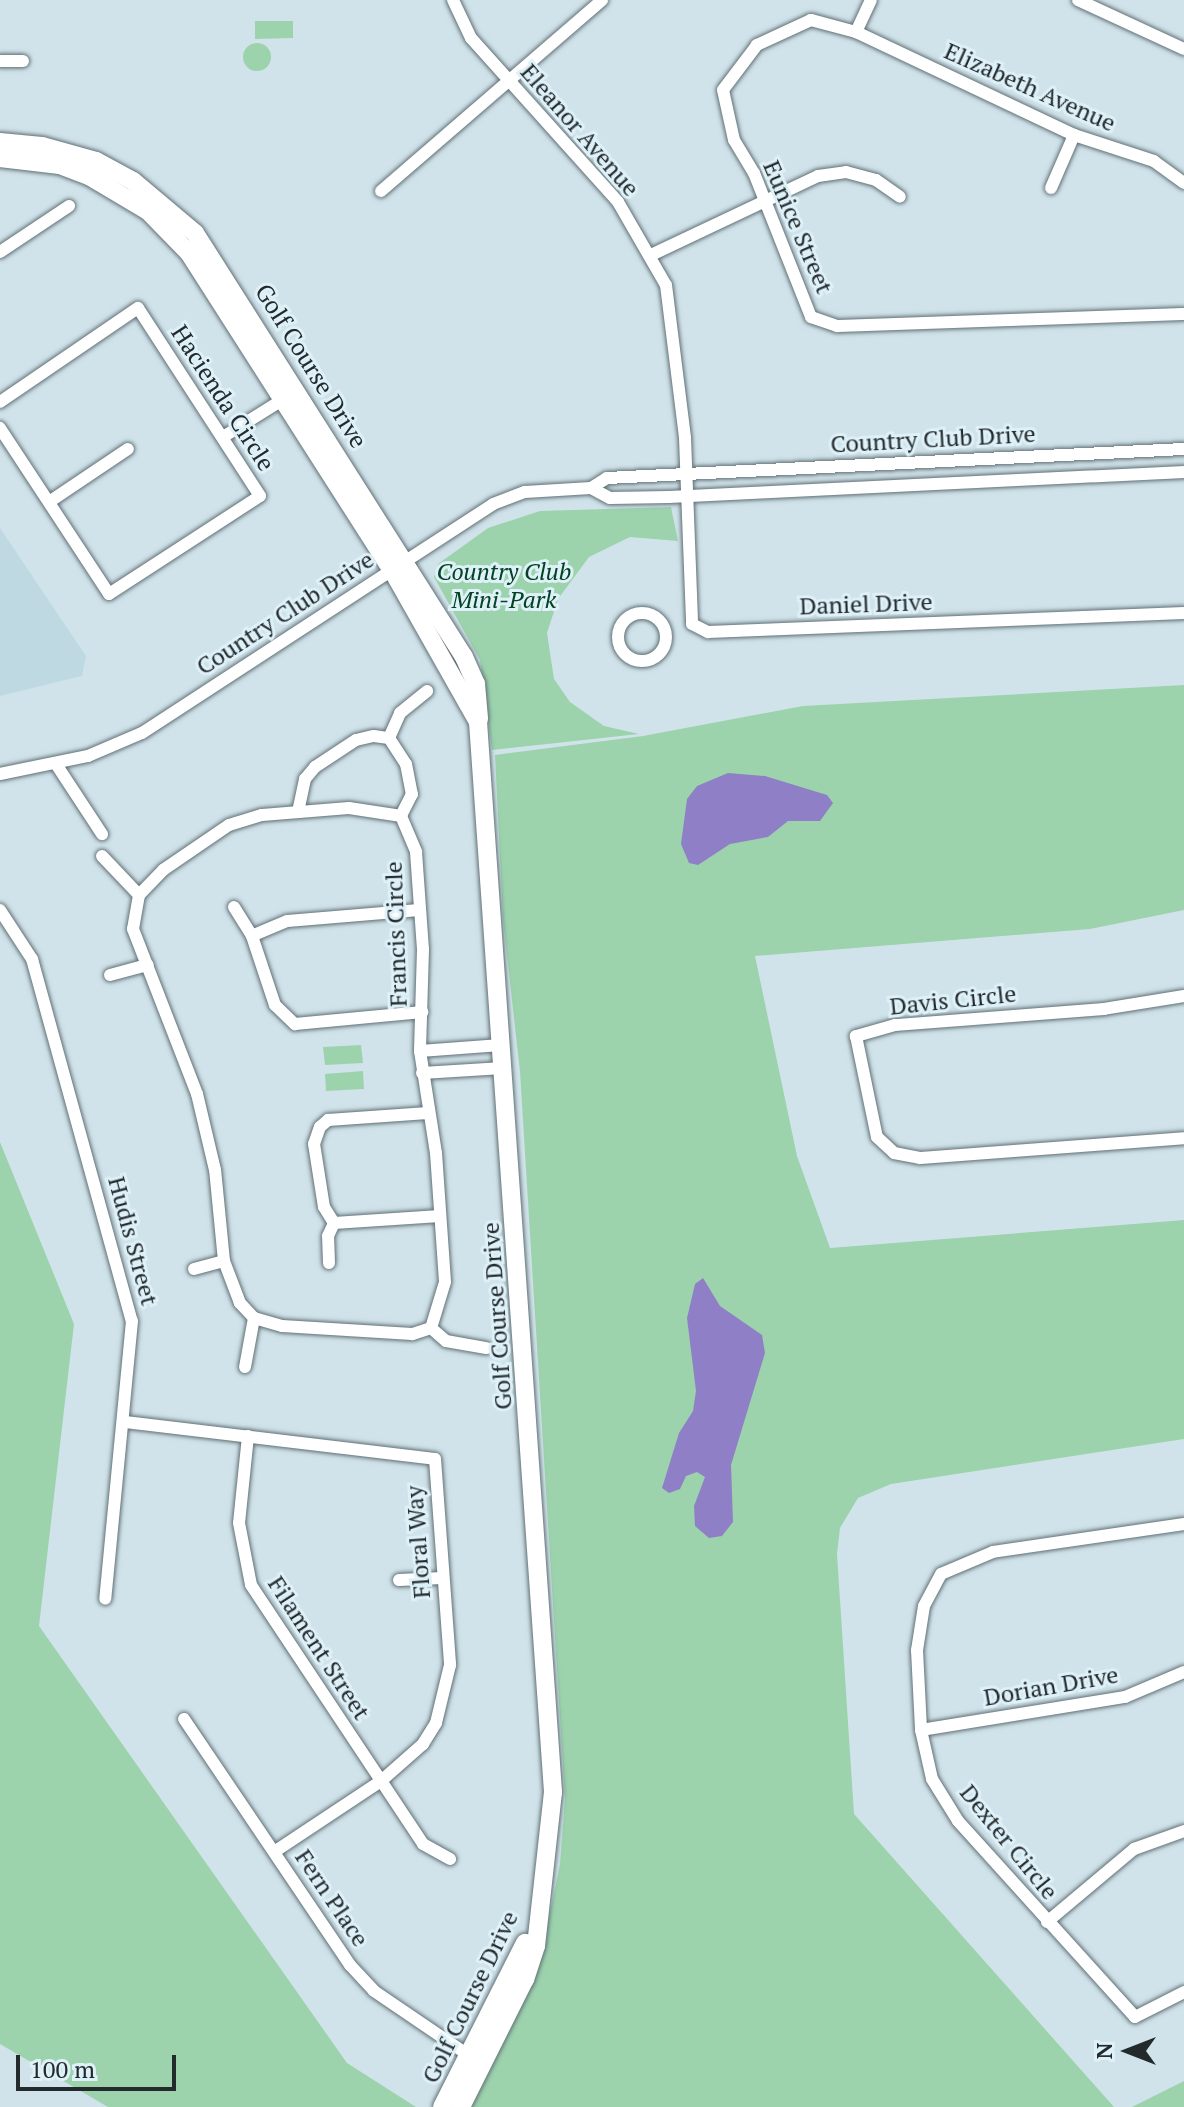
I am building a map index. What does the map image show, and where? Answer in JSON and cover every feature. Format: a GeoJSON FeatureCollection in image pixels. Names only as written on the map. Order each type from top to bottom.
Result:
{"type":"FeatureCollection","features":[{"type":"Feature","properties":{"kind":"street","name":"Eleanor Avenue"},"geometry":{"type":"LineString","coordinates":[[453,0],[471,38],[618,202],[666,285],[676,336],[686,484]]}},
{"type":"Feature","properties":{"kind":"street"},"geometry":{"type":"LineString","coordinates":[[381,191],[602,0]]}},
{"type":"Feature","properties":{"kind":"street"},"geometry":{"type":"LineString","coordinates":[[856,32],[871,0]]}},
{"type":"Feature","properties":{"kind":"street"},"geometry":{"type":"LineString","coordinates":[[1078,0],[1184,49]]}},
{"type":"Feature","properties":{"kind":"street","name":"Eunice Street"},"geometry":{"type":"LineString","coordinates":[[856,32],[811,20],[781,31],[757,45],[723,90],[734,140],[764,200],[811,317],[837,326],[1184,314]]}},
{"type":"Feature","properties":{"kind":"street","name":"Elizabeth Avenue"},"geometry":{"type":"LineString","coordinates":[[856,32],[1074,135],[1154,161],[1184,183]]}},
{"type":"Feature","properties":{"kind":"street"},"geometry":{"type":"LineString","coordinates":[[0,61],[23,61]]}},
{"type":"Feature","properties":{"kind":"street"},"geometry":{"type":"LineString","coordinates":[[1051,188],[1074,135]]}},
{"type":"Feature","properties":{"kind":"street","name":"Golf Course Drive"},"geometry":{"type":"LineString","coordinates":[[0,142],[42,146],[96,161],[133,181],[181,218],[219,266],[399,565],[478,722],[553,1792],[540,1908],[475,2060],[461,2107]]}},
{"type":"Feature","properties":{"kind":"street","name":"Golf Course Drive"},"geometry":{"type":"LineString","coordinates":[[0,158],[60,165],[89,176],[148,211],[189,253],[282,400],[399,565]]}},
{"type":"Feature","properties":{"kind":"street"},"geometry":{"type":"LineString","coordinates":[[651,255],[818,176],[846,172],[876,180],[900,197]]}},
{"type":"Feature","properties":{"kind":"street"},"geometry":{"type":"LineString","coordinates":[[0,252],[69,206]]}},
{"type":"Feature","properties":{"kind":"street","name":"Hacienda Circle"},"geometry":{"type":"LineString","coordinates":[[0,402],[138,308],[260,496],[109,594],[0,428]]}},
{"type":"Feature","properties":{"kind":"street"},"geometry":{"type":"LineString","coordinates":[[223,437],[282,400]]}},
{"type":"Feature","properties":{"kind":"street"},"geometry":{"type":"LineString","coordinates":[[49,502],[128,449]]}},
{"type":"Feature","properties":{"kind":"street","name":"Country Club Drive"},"geometry":{"type":"LineString","coordinates":[[591,488],[610,498],[686,484],[1184,449]]}},
{"type":"Feature","properties":{"kind":"street","name":"Country Club Drive"},"geometry":{"type":"LineString","coordinates":[[0,774],[56,764],[142,733],[493,504],[525,492],[591,488],[607,478],[686,484],[1184,472]]}},
{"type":"Feature","properties":{"kind":"street"},"geometry":{"type":"LineString","coordinates":[[686,484],[692,624]]}},
{"type":"Feature","properties":{"kind":"street"},"geometry":{"type":"LineString","coordinates":[[648,613],[664,628],[663,648],[648,660],[629,657],[620,648],[618,629],[630,615],[648,613]]}},
{"type":"Feature","properties":{"kind":"street","name":"Daniel Drive"},"geometry":{"type":"LineString","coordinates":[[664,628],[692,624],[708,632],[1184,613]]}},
{"type":"Feature","properties":{"kind":"street"},"geometry":{"type":"LineString","coordinates":[[389,738],[400,713],[427,691]]}},
{"type":"Feature","properties":{"kind":"street"},"geometry":{"type":"LineString","coordinates":[[298,812],[305,779],[315,767],[356,740],[389,738]]}},
{"type":"Feature","properties":{"kind":"street"},"geometry":{"type":"LineString","coordinates":[[389,738],[406,764],[412,794],[401,816],[349,808],[262,815],[229,825],[163,870],[139,895],[133,929],[197,1094],[215,1170],[224,1261],[231,1286],[254,1318],[282,1326],[392,1335],[431,1328],[446,1341],[486,1348]]}},
{"type":"Feature","properties":{"kind":"street"},"geometry":{"type":"LineString","coordinates":[[56,764],[102,834]]}},
{"type":"Feature","properties":{"kind":"street","name":"Francis Circle"},"geometry":{"type":"LineString","coordinates":[[401,816],[416,852],[422,1012],[420,1051],[445,1282],[443,1303],[431,1328]]}},
{"type":"Feature","properties":{"kind":"street"},"geometry":{"type":"LineString","coordinates":[[102,856],[139,895]]}},
{"type":"Feature","properties":{"kind":"street"},"geometry":{"type":"LineString","coordinates":[[234,907],[252,936],[275,1005],[295,1024],[422,1012]]}},
{"type":"Feature","properties":{"kind":"street","name":"Hudis Street"},"geometry":{"type":"LineString","coordinates":[[0,910],[32,959],[126,1287],[132,1352],[105,1599]]}},
{"type":"Feature","properties":{"kind":"street"},"geometry":{"type":"LineString","coordinates":[[252,936],[287,921],[419,910]]}},
{"type":"Feature","properties":{"kind":"street"},"geometry":{"type":"LineString","coordinates":[[110,975],[148,965]]}},
{"type":"Feature","properties":{"kind":"street","name":"Davis Circle"},"geometry":{"type":"LineString","coordinates":[[1184,996],[1104,1009],[895,1025],[856,1036],[877,1137],[894,1153],[920,1158],[1184,1138]]}},
{"type":"Feature","properties":{"kind":"street"},"geometry":{"type":"LineString","coordinates":[[420,1051],[501,1045]]}},
{"type":"Feature","properties":{"kind":"street"},"geometry":{"type":"LineString","coordinates":[[422,1073],[503,1068]]}},
{"type":"Feature","properties":{"kind":"street"},"geometry":{"type":"LineString","coordinates":[[334,1223],[324,1207],[314,1144],[320,1127],[328,1120],[428,1113]]}},
{"type":"Feature","properties":{"kind":"street"},"geometry":{"type":"LineString","coordinates":[[334,1223],[440,1216]]}},
{"type":"Feature","properties":{"kind":"street"},"geometry":{"type":"LineString","coordinates":[[329,1263],[328,1236],[334,1223]]}},
{"type":"Feature","properties":{"kind":"street"},"geometry":{"type":"LineString","coordinates":[[194,1269],[224,1261]]}},
{"type":"Feature","properties":{"kind":"street"},"geometry":{"type":"LineString","coordinates":[[245,1367],[254,1318]]}},
{"type":"Feature","properties":{"kind":"street","name":"Floral Way"},"geometry":{"type":"LineString","coordinates":[[125,1422],[435,1459],[450,1665],[446,1699],[423,1744],[381,1781],[274,1852]]}},
{"type":"Feature","properties":{"kind":"street","name":"Filament Street"},"geometry":{"type":"LineString","coordinates":[[248,1436],[239,1523],[251,1585],[423,1844],[450,1859]]}},
{"type":"Feature","properties":{"kind":"street","name":"Dexter Circle"},"geometry":{"type":"LineString","coordinates":[[1184,1524],[993,1552],[941,1574],[924,1606],[917,1650],[921,1730],[932,1779],[958,1821],[1135,2017],[1184,1992]]}},
{"type":"Feature","properties":{"kind":"street"},"geometry":{"type":"LineString","coordinates":[[399,1580],[442,1578]]}},
{"type":"Feature","properties":{"kind":"street","name":"Dorian Drive"},"geometry":{"type":"LineString","coordinates":[[921,1730],[1125,1697],[1184,1672]]}},
{"type":"Feature","properties":{"kind":"street","name":"Fern Place"},"geometry":{"type":"LineString","coordinates":[[184,1719],[374,1991],[475,2060]]}},
{"type":"Feature","properties":{"kind":"street"},"geometry":{"type":"LineString","coordinates":[[1047,1922],[1134,1849],[1184,1831]]}},
{"type":"Feature","properties":{"kind":"street","name":"Golf Course Drive"},"geometry":{"type":"LineString","coordinates":[[442,2107],[475,2060]]}},
{"type":"Feature","properties":{"kind":"shaded area"},"geometry":{"type":"Polygon","coordinates":[[[0,528],[86,656],[82,676],[0,696],[0,528]]]}},
{"type":"Feature","properties":{"kind":"shaded area"},"geometry":{"type":"Polygon","coordinates":[[[728,773],[765,776],[827,795],[833,803],[820,821],[788,821],[768,837],[730,844],[698,865],[689,863],[681,844],[687,799],[697,786],[728,773]]]}},
{"type":"Feature","properties":{"kind":"shaded area"},"geometry":{"type":"Polygon","coordinates":[[[703,1278],[720,1306],[762,1335],[765,1353],[731,1465],[733,1522],[722,1536],[709,1538],[695,1526],[694,1506],[705,1477],[697,1472],[686,1476],[680,1489],[669,1493],[662,1488],[679,1433],[693,1411],[696,1391],[687,1318],[695,1284],[703,1278]]]}},
{"type":"Feature","properties":{"kind":"green space"},"geometry":{"type":"Polygon","coordinates":[[[255,21],[293,21],[293,38],[255,39],[255,21]]]}},
{"type":"Feature","properties":{"kind":"green space"},"geometry":{"type":"Polygon","coordinates":[[[257,43],[267,47],[271,57],[267,67],[257,71],[247,67],[243,57],[247,47],[257,43]]]}},
{"type":"Feature","properties":{"kind":"green space","name":"Country Club Mini-Park"},"geometry":{"type":"Polygon","coordinates":[[[671,507],[678,541],[630,537],[589,557],[558,599],[547,633],[554,679],[570,702],[604,726],[639,734],[492,750],[480,660],[434,577],[438,564],[488,528],[540,511],[671,507]]]}},
{"type":"Feature","properties":{"kind":"green space"},"geometry":{"type":"Polygon","coordinates":[[[1184,685],[1184,910],[1090,929],[755,956],[797,1156],[830,1248],[1184,1220],[1184,1439],[891,1484],[858,1498],[840,1528],[837,1554],[854,1814],[1114,2107],[470,2107],[544,1942],[560,1864],[565,1798],[520,1072],[503,919],[495,755],[643,736],[803,706],[1184,685]]]}},
{"type":"Feature","properties":{"kind":"green space"},"geometry":{"type":"Polygon","coordinates":[[[361,1045],[363,1063],[325,1065],[323,1047],[361,1045]]]}},
{"type":"Feature","properties":{"kind":"green space"},"geometry":{"type":"Polygon","coordinates":[[[363,1071],[364,1089],[326,1091],[325,1074],[363,1071]]]}},
{"type":"Feature","properties":{"kind":"green space"},"geometry":{"type":"Polygon","coordinates":[[[0,1142],[74,1324],[39,1626],[347,2063],[416,2107],[108,2107],[0,2044],[0,1142]]]}},
{"type":"Feature","properties":{"kind":"green space"},"geometry":{"type":"Polygon","coordinates":[[[1184,2081],[1184,2107],[1132,2107],[1184,2081]]]}}]}
